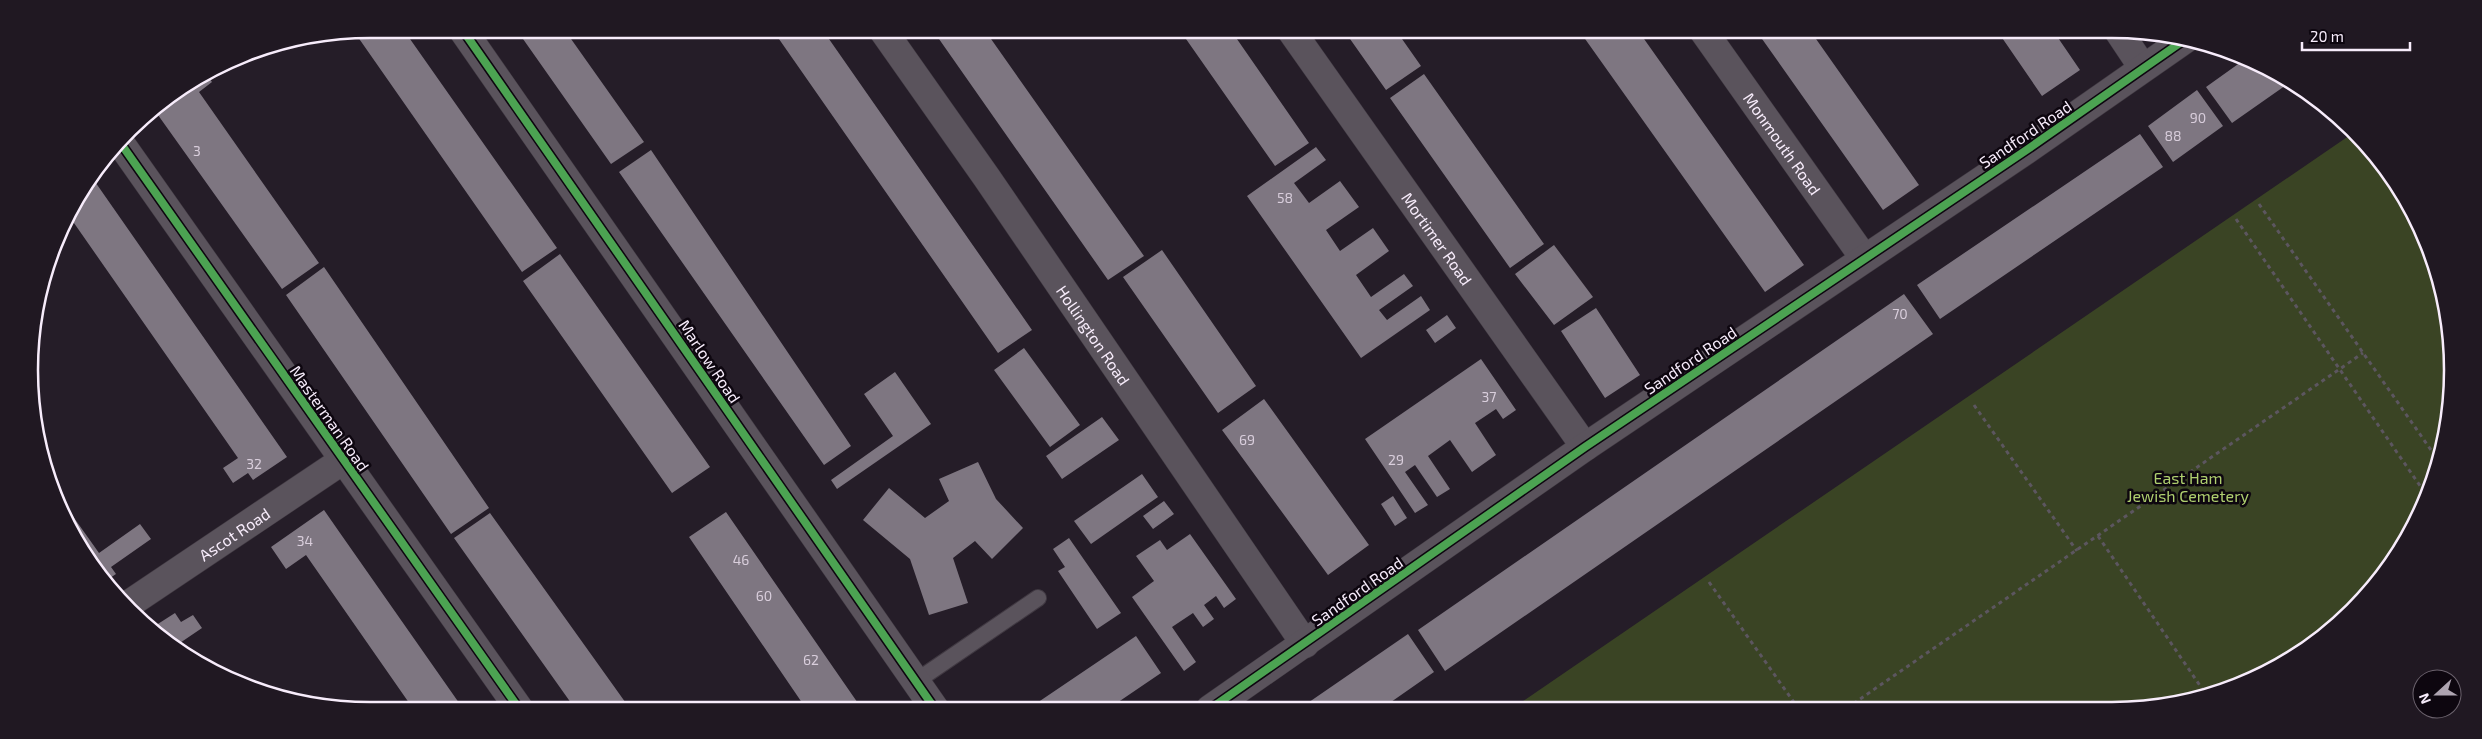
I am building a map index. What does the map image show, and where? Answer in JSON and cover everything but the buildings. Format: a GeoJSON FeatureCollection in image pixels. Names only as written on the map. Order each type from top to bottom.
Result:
{"type":"FeatureCollection","features":[{"type":"Feature","properties":{"kind":"street","name":"Marlow Road"},"geometry":{"type":"LineString","coordinates":[[468,38],[930,702]]}},
{"type":"Feature","properties":{"kind":"street","name":"Hollington Road"},"geometry":{"type":"LineString","coordinates":[[888,38],[993,186],[1305,644]]}},
{"type":"Feature","properties":{"kind":"street","name":"Mortimer Road"},"geometry":{"type":"LineString","coordinates":[[1296,38],[1585,447]]}},
{"type":"Feature","properties":{"kind":"street","name":"Monmouth Road"},"geometry":{"type":"LineString","coordinates":[[1708,38],[1864,258]]}},
{"type":"Feature","properties":{"kind":"street"},"geometry":{"type":"LineString","coordinates":[[2123,38],[2143,68]]}},
{"type":"Feature","properties":{"kind":"street","name":"Sandford Road"},"geometry":{"type":"LineString","coordinates":[[1220,702],[1585,447],[2028,149],[2178,44]]}},
{"type":"Feature","properties":{"kind":"street","name":"Masterman Road"},"geometry":{"type":"LineString","coordinates":[[123,147],[342,461],[514,702]]}},
{"type":"Feature","properties":{"kind":"street","name":"Ascot Road"},"geometry":{"type":"LineString","coordinates":[[133,602],[342,461]]}},
{"type":"Feature","properties":{"kind":"lane"},"geometry":{"type":"LineString","coordinates":[[915,682],[1038,598]]}},
{"type":"Feature","properties":{"kind":"path"},"geometry":{"type":"LineString","coordinates":[[2259,204],[2433,453]]}},
{"type":"Feature","properties":{"kind":"path"},"geometry":{"type":"LineString","coordinates":[[2236,220],[2422,489]]}},
{"type":"Feature","properties":{"kind":"path"},"geometry":{"type":"LineString","coordinates":[[1856,702],[2363,353]]}},
{"type":"Feature","properties":{"kind":"path"},"geometry":{"type":"LineString","coordinates":[[1974,405],[2077,551]]}},
{"type":"Feature","properties":{"kind":"path"},"geometry":{"type":"LineString","coordinates":[[2098,536],[2202,689]]}},
{"type":"Feature","properties":{"kind":"path"},"geometry":{"type":"LineString","coordinates":[[1709,582],[1794,702]]}},
{"type":"Feature","properties":{"kind":"green space","name":"East Ham Jewish Cemetery"},"geometry":{"type":"Polygon","coordinates":[[[2348,136],[2376,167],[2389,185],[2419,242],[2427,263],[2438,305],[2444,348],[2444,391],[2438,434],[2427,476],[2419,497],[2389,554],[2376,572],[2347,604],[2315,633],[2297,646],[2259,667],[2219,684],[2177,695],[2134,701],[1522,702],[2348,136]]]}},
{"type":"Feature","properties":{"kind":"cycle path"},"geometry":{"type":"LineString","coordinates":[[468,38],[930,702]]}},
{"type":"Feature","properties":{"kind":"cycle path"},"geometry":{"type":"LineString","coordinates":[[1220,702],[1585,447],[2028,149],[2178,44]]}},
{"type":"Feature","properties":{"kind":"cycle path"},"geometry":{"type":"LineString","coordinates":[[123,147],[514,702]]}}]}
